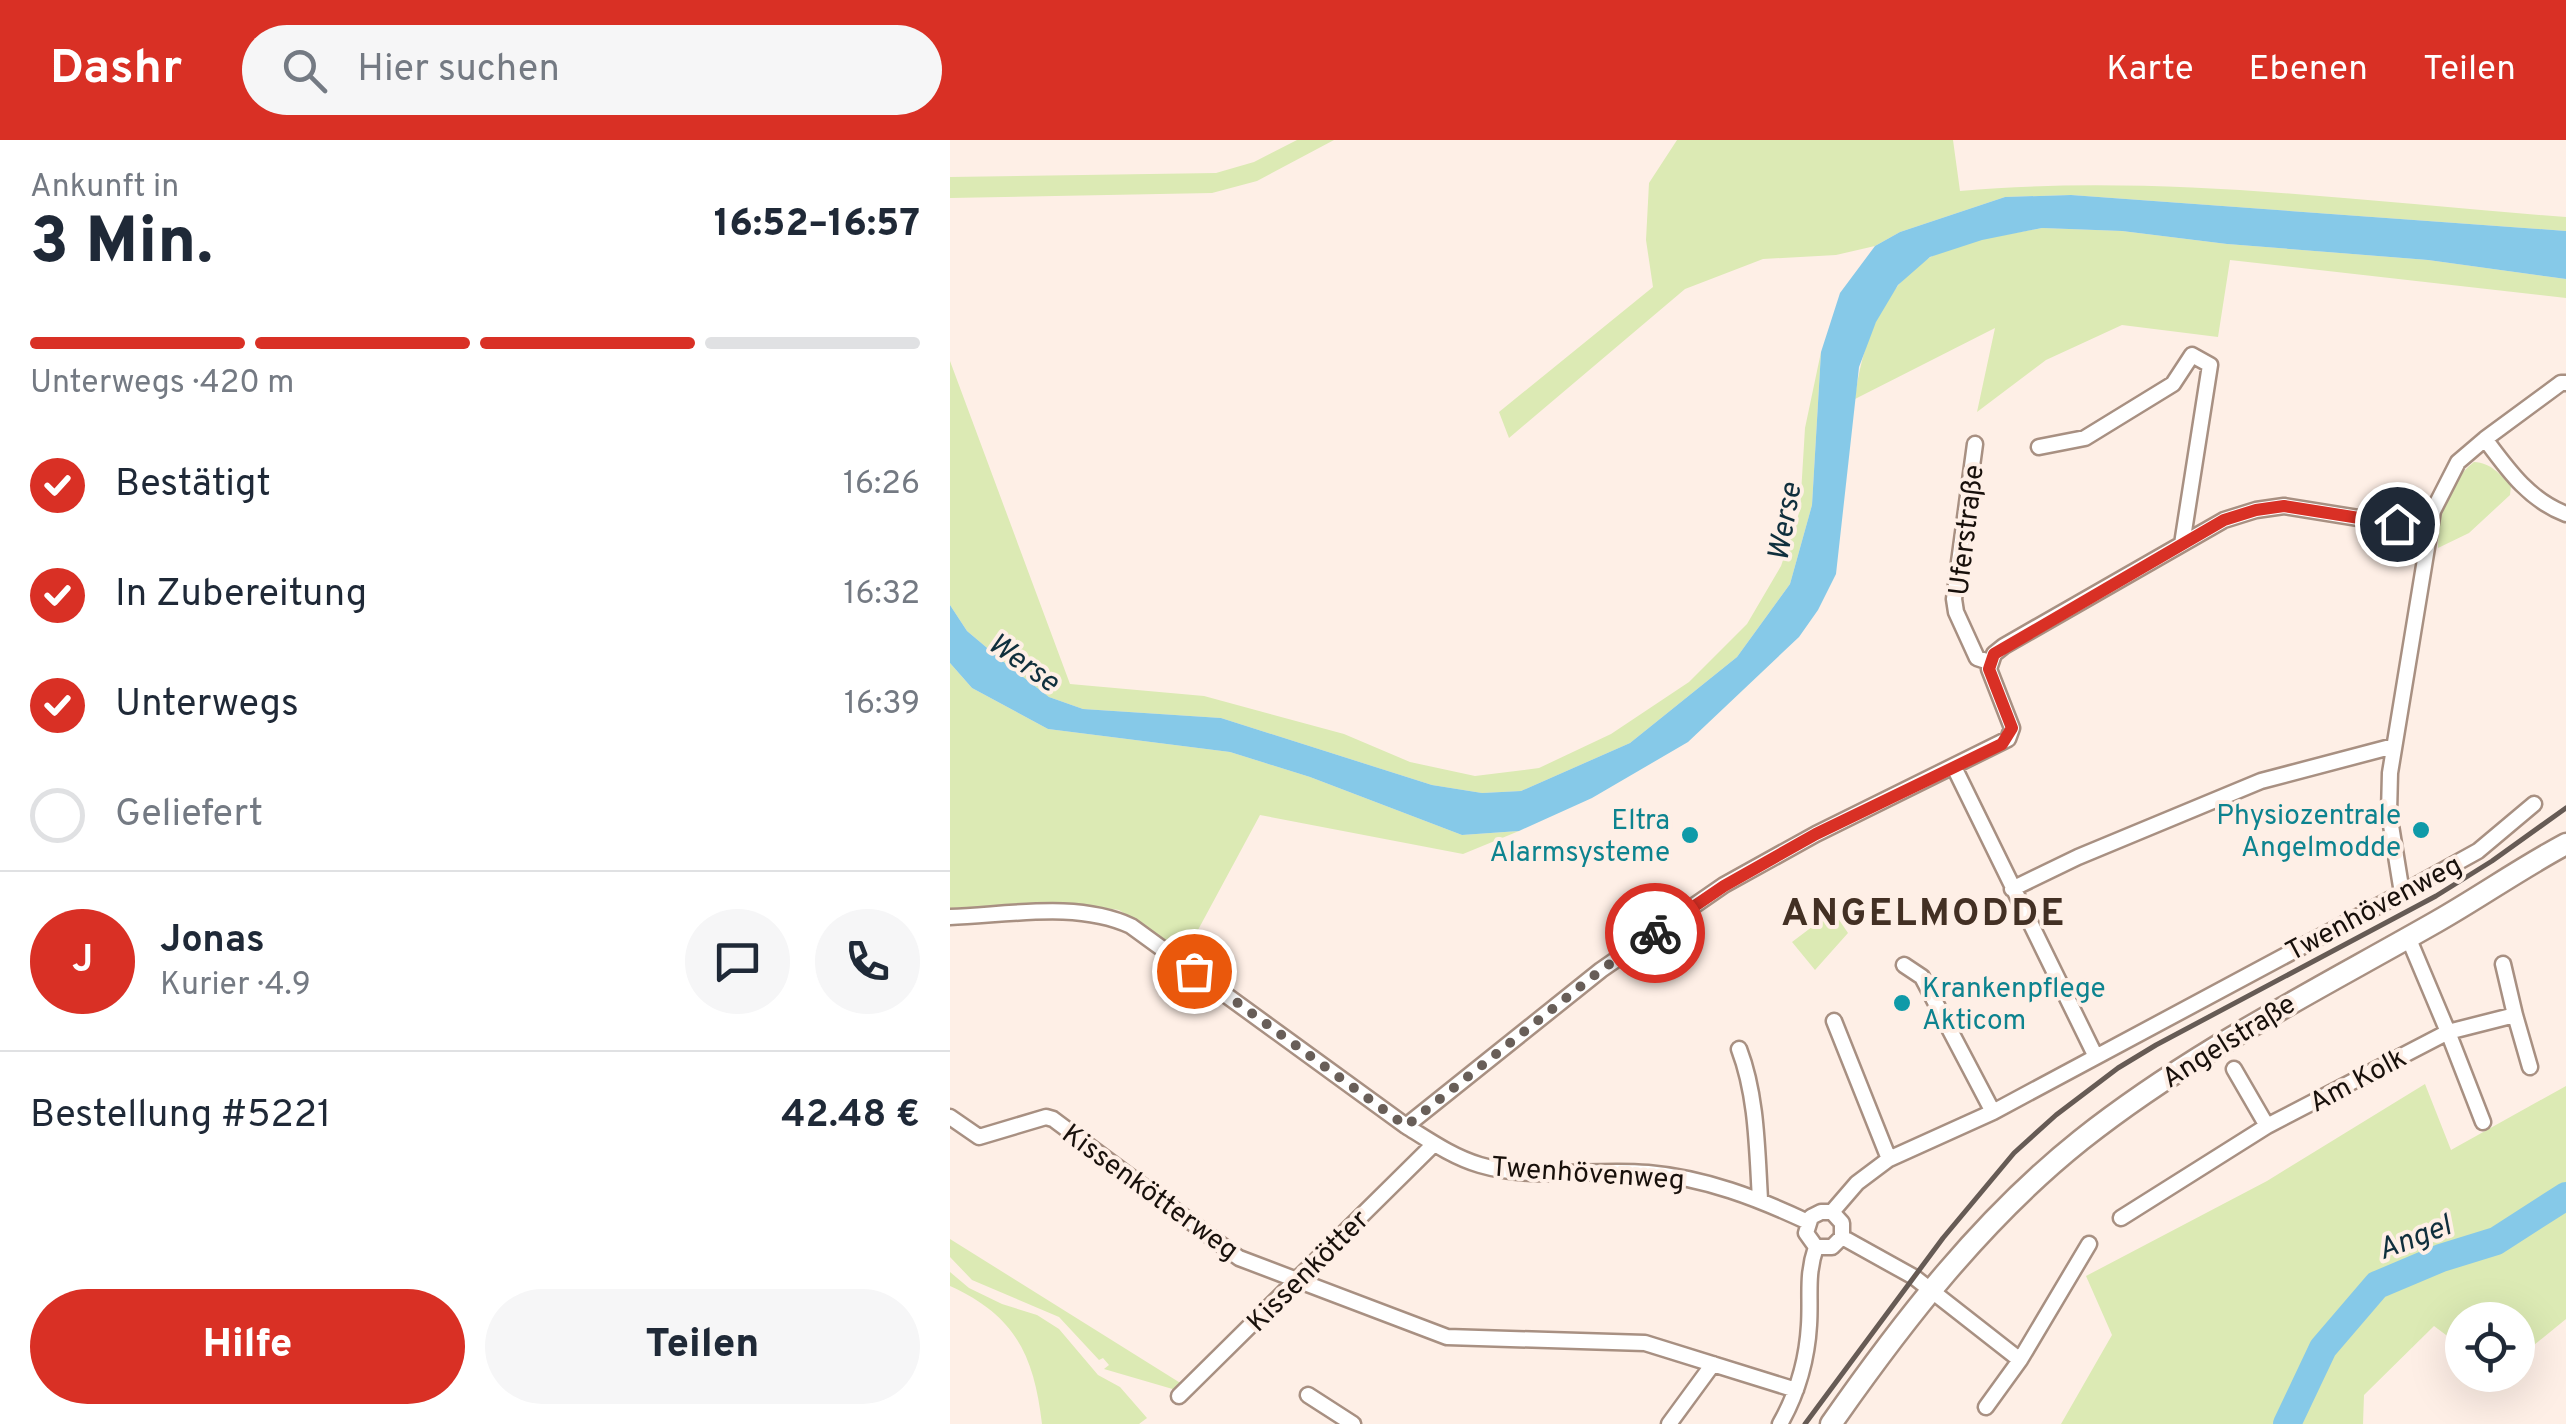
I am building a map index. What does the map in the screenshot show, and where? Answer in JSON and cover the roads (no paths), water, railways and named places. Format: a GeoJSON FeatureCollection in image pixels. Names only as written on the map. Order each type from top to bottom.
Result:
{"type":"FeatureCollection","features":[{"type":"Feature","properties":{"kind":"street"},"geometry":{"type":"LineString","coordinates":[[2039,447],[2085,438],[2100,429],[2174,384],[2192,355],[2210,365],[2182,544]]}},
{"type":"Feature","properties":{"kind":"street"},"geometry":{"type":"LineString","coordinates":[[2402,894],[2390,812],[2394,746],[2432,511],[2458,462],[2560,383],[2566,383]]}},
{"type":"Feature","properties":{"kind":"street"},"geometry":{"type":"LineString","coordinates":[[2485,440],[2524,488],[2566,514]]}},
{"type":"Feature","properties":{"kind":"street","name":"Uferstraße"},"geometry":{"type":"LineString","coordinates":[[1406,1126],[1601,970],[1724,886],[1816,834],[2002,744],[2012,733],[2010,718],[1989,669],[1990,662],[1977,658],[1954,599],[1975,444]]}},
{"type":"Feature","properties":{"kind":"street"},"geometry":{"type":"LineString","coordinates":[[1990,662],[2004,646],[2224,520],[2256,510],[2284,506],[2427,530]]}},
{"type":"Feature","properties":{"kind":"street"},"geometry":{"type":"LineString","coordinates":[[2012,889],[2093,850],[2261,781],[2394,746]]}},
{"type":"Feature","properties":{"kind":"street"},"geometry":{"type":"LineString","coordinates":[[1954,767],[2095,1055]]}},
{"type":"Feature","properties":{"kind":"street","name":"Twenhövenweg"},"geometry":{"type":"LineString","coordinates":[[950,917],[1080,912],[1114,918],[1131,926],[1406,1126],[1482,1166],[1523,1172],[1648,1173],[1695,1180],[1760,1199],[1808,1222],[1815,1214],[1832,1212],[1857,1183],[1889,1159],[1993,1112],[2402,894],[2478,851],[2534,804]]}},
{"type":"Feature","properties":{"kind":"street","name":"Angelstraße"},"geometry":{"type":"LineString","coordinates":[[1831,1424],[1962,1254],[2037,1179],[2124,1108],[2276,1009],[2566,844]]}},
{"type":"Feature","properties":{"kind":"street"},"geometry":{"type":"LineString","coordinates":[[2408,937],[2483,1122]]}},
{"type":"Feature","properties":{"kind":"street"},"geometry":{"type":"LineString","coordinates":[[2503,964],[2530,1068]]}},
{"type":"Feature","properties":{"kind":"street"},"geometry":{"type":"LineString","coordinates":[[1904,965],[1922,977],[1993,1112]]}},
{"type":"Feature","properties":{"kind":"street","name":"Am Kolk"},"geometry":{"type":"LineString","coordinates":[[2121,1218],[2267,1126],[2448,1032],[2516,1015]]}},
{"type":"Feature","properties":{"kind":"street"},"geometry":{"type":"LineString","coordinates":[[1834,1021],[1889,1159]]}},
{"type":"Feature","properties":{"kind":"street"},"geometry":{"type":"LineString","coordinates":[[1739,1049],[1755,1126],[1760,1199]]}},
{"type":"Feature","properties":{"kind":"street"},"geometry":{"type":"LineString","coordinates":[[2234,1070],[2267,1126]]}},
{"type":"Feature","properties":{"kind":"street","name":"Kissenkötterweg"},"geometry":{"type":"LineString","coordinates":[[950,1116],[979,1136],[992,1136],[1046,1117],[1052,1119],[1238,1258],[1447,1337],[1644,1343],[1796,1390]]}},
{"type":"Feature","properties":{"kind":"street","name":"Kissenkötter"},"geometry":{"type":"LineString","coordinates":[[1179,1396],[1434,1144]]}},
{"type":"Feature","properties":{"kind":"street"},"geometry":{"type":"LineString","coordinates":[[1808,1222],[1806,1233],[1816,1246],[1832,1247],[1842,1237],[1842,1224],[1832,1212]]}},
{"type":"Feature","properties":{"kind":"street"},"geometry":{"type":"LineString","coordinates":[[1842,1237],[1894,1263],[2020,1360]]}},
{"type":"Feature","properties":{"kind":"street"},"geometry":{"type":"LineString","coordinates":[[1986,1407],[2020,1360],[2089,1244]]}},
{"type":"Feature","properties":{"kind":"street"},"geometry":{"type":"LineString","coordinates":[[1780,1424],[1806,1358],[1810,1322],[1808,1269],[1816,1246]]}},
{"type":"Feature","properties":{"kind":"street"},"geometry":{"type":"LineString","coordinates":[[1669,1424],[1713,1364]]}},
{"type":"Feature","properties":{"kind":"street"},"geometry":{"type":"LineString","coordinates":[[1308,1396],[1353,1424]]}},
{"type":"Feature","properties":{"kind":"water"},"geometry":{"type":"Polygon","coordinates":[[[2071,195],[2566,231],[2566,279],[2428,260],[2227,244],[2122,231],[2042,228],[1982,240],[1930,257],[1898,285],[1876,322],[1859,367],[1836,574],[1799,637],[1688,742],[1592,798],[1519,831],[1462,835],[1310,777],[1230,752],[1048,729],[972,688],[950,663],[950,605],[967,631],[1005,663],[1049,697],[1083,709],[1221,718],[1432,785],[1482,793],[1521,791],[1630,743],[1737,657],[1790,584],[1812,505],[1821,352],[1840,293],[1875,246],[1900,232],[2005,197],[2071,195]]]}},
{"type":"Feature","properties":{"kind":"waterway","name":"Angel"},"geometry":{"type":"LineString","coordinates":[[2287,1424],[2323,1348],[2377,1285],[2441,1258],[2496,1241],[2566,1196]]}},
{"type":"Feature","properties":{"kind":"railway"},"geometry":{"type":"LineString","coordinates":[[1805,1424],[1943,1238],[2014,1153],[2056,1115],[2156,1045],[2436,896],[2566,808]]}},
{"type":"Feature","properties":{"kind":"place","name":"Physiozentrale Angelmodde"},"geometry":{"type":"Point","coordinates":[2421,830]}},
{"type":"Feature","properties":{"kind":"place","name":"Eltra Alarmsysteme"},"geometry":{"type":"Point","coordinates":[1690,835]}},
{"type":"Feature","properties":{"kind":"place","name":"Krankenpflege Akticom"},"geometry":{"type":"Point","coordinates":[1902,1003]}},
{"type":"Feature","properties":{"kind":"district","name":"ANGELMODDE"},"geometry":{"type":"Point","coordinates":[1924,912]}},
{"type":"Feature","properties":{"kind":"water label","name":"Werse"},"geometry":{"type":"Point","coordinates":[1784,522]}},
{"type":"Feature","properties":{"kind":"water label","name":"Werse"},"geometry":{"type":"Point","coordinates":[1024,662]}}]}
